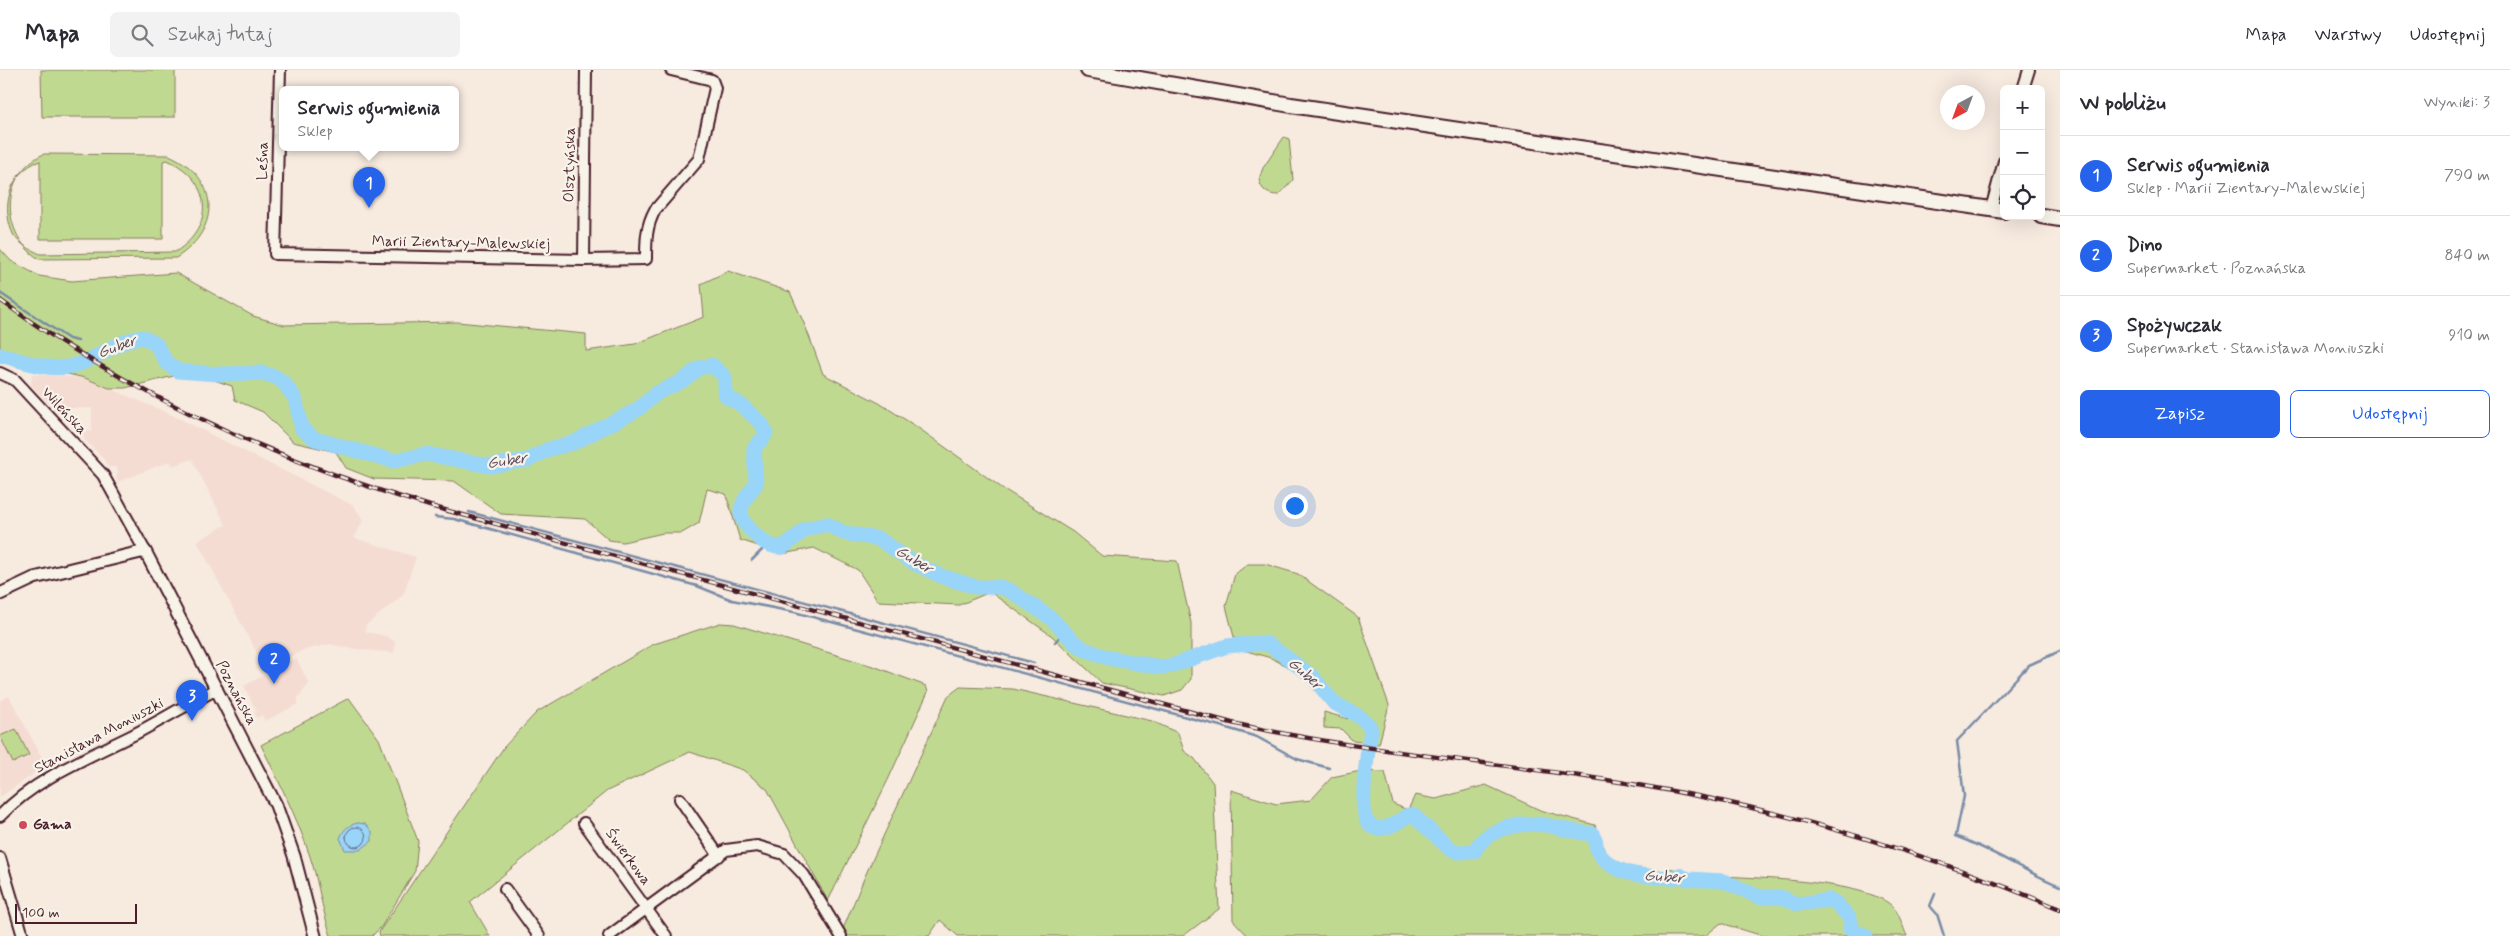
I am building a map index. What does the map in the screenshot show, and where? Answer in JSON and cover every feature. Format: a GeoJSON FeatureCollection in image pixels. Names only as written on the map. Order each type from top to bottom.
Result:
{"type":"FeatureCollection","features":[{"type":"Feature","properties":{"kind":"main road"},"geometry":{"type":"LineString","coordinates":[[1088,70],[1292,105],[1997,210]]}},
{"type":"Feature","properties":{"kind":"main road"},"geometry":{"type":"LineString","coordinates":[[2045,217],[2060,219]]}},
{"type":"Feature","properties":{"kind":"street","name":"Leśna"},"geometry":{"type":"LineString","coordinates":[[280,70],[280,86]]}},
{"type":"Feature","properties":{"kind":"street","name":"Olsztyńska"},"geometry":{"type":"LineString","coordinates":[[584,260],[586,70]]}},
{"type":"Feature","properties":{"kind":"street","name":"Marii Zientary-Malewskiej"},"geometry":{"type":"LineString","coordinates":[[275,254],[584,260],[646,259],[647,233],[650,219],[655,210],[699,159],[716,88],[712,80],[671,70]]}},
{"type":"Feature","properties":{"kind":"street"},"geometry":{"type":"LineString","coordinates":[[2025,85],[2029,70]]}},
{"type":"Feature","properties":{"kind":"street","name":"Leśna"},"geometry":{"type":"LineString","coordinates":[[275,254],[279,107]]}},
{"type":"Feature","properties":{"kind":"street"},"geometry":{"type":"LineString","coordinates":[[1997,210],[2002,175]]}},
{"type":"Feature","properties":{"kind":"street","name":"Wileńska"},"geometry":{"type":"LineString","coordinates":[[0,372],[15,380],[103,475]]}},
{"type":"Feature","properties":{"kind":"street","name":"Poznańska"},"geometry":{"type":"LineString","coordinates":[[103,475],[145,551],[276,805],[294,856],[315,936]]}},
{"type":"Feature","properties":{"kind":"street"},"geometry":{"type":"LineString","coordinates":[[0,594],[34,578],[145,551]]}},
{"type":"Feature","properties":{"kind":"street","name":"Stanisława Moniuszki"},"geometry":{"type":"LineString","coordinates":[[0,816],[25,793],[60,771],[134,734],[216,689]]}},
{"type":"Feature","properties":{"kind":"street"},"geometry":{"type":"LineString","coordinates":[[680,799],[719,856]]}},
{"type":"Feature","properties":{"kind":"street","name":"Świerkowa"},"geometry":{"type":"LineString","coordinates":[[584,822],[666,936]]}},
{"type":"Feature","properties":{"kind":"street","name":"Świerkowa"},"geometry":{"type":"LineString","coordinates":[[609,936],[726,850],[757,846],[784,854],[804,875],[841,936]]}},
{"type":"Feature","properties":{"kind":"street"},"geometry":{"type":"LineString","coordinates":[[0,858],[23,936]]}},
{"type":"Feature","properties":{"kind":"street"},"geometry":{"type":"LineString","coordinates":[[505,889],[539,936]]}},
{"type":"Feature","properties":{"kind":"shaded area"},"geometry":{"type":"Polygon","coordinates":[[[32,374],[85,378],[170,414],[354,506],[363,520],[354,538],[416,557],[403,595],[365,626],[366,632],[386,636],[395,642],[394,653],[330,644],[303,650],[266,670],[197,541],[226,525],[192,459],[173,466],[170,461],[118,482],[116,479],[118,471],[115,467],[108,467],[104,459],[84,439],[83,432],[92,431],[92,408],[54,408],[31,385],[32,374]]]}},
{"type":"Feature","properties":{"kind":"shaded area"},"geometry":{"type":"Polygon","coordinates":[[[296,658],[309,684],[298,697],[298,704],[265,721],[262,715],[257,718],[254,712],[257,711],[244,686],[296,658]]]}},
{"type":"Feature","properties":{"kind":"shaded area"},"geometry":{"type":"Polygon","coordinates":[[[9,696],[46,765],[0,797],[0,701],[9,696]]]}},
{"type":"Feature","properties":{"kind":"green space"},"geometry":{"type":"Polygon","coordinates":[[[41,70],[175,70],[175,117],[42,117],[41,70]]]}},
{"type":"Feature","properties":{"kind":"green space"},"geometry":{"type":"Polygon","coordinates":[[[1284,137],[1289,139],[1293,180],[1279,195],[1275,195],[1265,191],[1259,179],[1263,168],[1284,137]]]}},
{"type":"Feature","properties":{"kind":"green space"},"geometry":{"type":"Polygon","coordinates":[[[44,154],[169,155],[186,165],[198,176],[206,189],[209,204],[208,218],[202,232],[191,246],[176,258],[39,259],[25,246],[40,254],[175,252],[188,242],[197,230],[202,217],[203,204],[200,191],[193,179],[182,168],[167,160],[163,161],[163,239],[40,239],[40,161],[29,166],[18,177],[19,175],[30,163],[44,154]]]}},
{"type":"Feature","properties":{"kind":"green space"},"geometry":{"type":"Polygon","coordinates":[[[0,249],[11,261],[39,276],[72,281],[176,273],[253,316],[284,325],[457,322],[586,334],[586,351],[635,344],[704,317],[701,284],[728,271],[790,292],[823,374],[879,403],[917,427],[1002,488],[1073,532],[1102,556],[1177,561],[1191,623],[1191,679],[1182,690],[1164,696],[1102,683],[1052,636],[990,592],[959,605],[878,601],[858,570],[814,548],[782,554],[740,540],[726,494],[707,489],[699,523],[682,533],[663,533],[623,542],[609,540],[585,519],[501,514],[454,481],[374,479],[346,468],[336,452],[293,442],[263,412],[235,400],[232,386],[190,372],[125,388],[109,388],[85,378],[6,360],[0,357],[0,249]]]}},
{"type":"Feature","properties":{"kind":"green space"},"geometry":{"type":"Polygon","coordinates":[[[1248,564],[1265,564],[1298,574],[1358,617],[1389,705],[1379,744],[1353,741],[1341,729],[1324,728],[1324,712],[1348,719],[1315,680],[1271,658],[1243,650],[1234,637],[1226,606],[1235,574],[1248,564]]]}},
{"type":"Feature","properties":{"kind":"green space"},"geometry":{"type":"Polygon","coordinates":[[[720,623],[734,624],[876,667],[926,686],[928,692],[888,780],[828,901],[767,789],[743,770],[690,752],[607,791],[470,902],[490,936],[380,936],[379,932],[504,747],[537,712],[654,644],[720,623]]]}},
{"type":"Feature","properties":{"kind":"green space"},"geometry":{"type":"Polygon","coordinates":[[[960,687],[1013,689],[1152,721],[1178,733],[1184,751],[1194,758],[1213,783],[1219,909],[1183,936],[958,936],[940,920],[929,936],[847,936],[843,929],[865,876],[948,696],[960,687]]]}},
{"type":"Feature","properties":{"kind":"green space"},"geometry":{"type":"Polygon","coordinates":[[[349,698],[379,739],[418,841],[415,871],[381,927],[372,936],[331,936],[315,873],[304,840],[261,745],[349,698]]]}},
{"type":"Feature","properties":{"kind":"green space"},"geometry":{"type":"Polygon","coordinates":[[[16,729],[29,755],[13,763],[0,736],[16,729]]]}},
{"type":"Feature","properties":{"kind":"green space"},"geometry":{"type":"Polygon","coordinates":[[[1361,771],[1385,772],[1393,804],[1408,810],[1415,795],[1436,799],[1486,785],[1540,810],[1595,825],[1607,856],[1622,867],[1662,873],[1668,868],[1696,874],[1805,882],[1860,891],[1880,898],[1894,908],[1907,936],[1763,936],[1721,923],[1705,936],[1248,936],[1233,920],[1231,790],[1276,804],[1311,800],[1332,777],[1361,771]]]}},
{"type":"Feature","properties":{"kind":"water"},"geometry":{"type":"Polygon","coordinates":[[[358,823],[365,824],[372,831],[372,841],[360,850],[345,850],[340,838],[349,826],[358,823]]]}},
{"type":"Feature","properties":{"kind":"waterway"},"geometry":{"type":"LineString","coordinates":[[0,293],[69,339],[78,341]]}},
{"type":"Feature","properties":{"kind":"waterway","name":"Guber"},"geometry":{"type":"LineString","coordinates":[[0,355],[47,367],[67,367],[84,362],[117,345],[143,337],[156,344],[166,362],[178,371],[218,374],[262,373],[276,377],[284,383],[295,398],[302,429],[315,439],[394,461],[427,454],[489,466],[528,460],[549,449],[573,443],[637,410],[657,393],[682,381],[699,368],[712,365],[725,377],[725,393],[727,397],[740,404],[762,424],[766,432],[754,448],[756,484],[745,499],[741,512],[750,530],[770,545],[783,547],[806,529],[827,524],[844,533],[879,539],[914,563],[941,576],[976,587],[1000,587],[1009,590],[1051,618],[1074,642],[1084,649],[1109,658],[1160,667],[1171,666],[1227,646],[1268,644],[1312,676],[1334,703],[1360,717],[1369,725],[1371,731],[1365,777],[1364,803],[1367,821],[1371,826],[1376,828],[1388,827],[1408,815],[1413,815],[1450,849],[1458,852],[1475,851],[1488,836],[1508,827],[1520,825],[1551,826],[1593,834],[1598,852],[1605,860],[1622,871],[1653,877],[1674,878],[1679,875],[1688,879],[1724,881],[1759,897],[1781,897],[1797,904],[1830,900],[1836,903],[1849,917],[1851,921],[1850,929],[1866,936]]}},
{"type":"Feature","properties":{"kind":"waterway","name":"Guber"},"geometry":{"type":"LineString","coordinates":[[107,345],[110,349]]}},
{"type":"Feature","properties":{"kind":"waterway","name":"Guber"},"geometry":{"type":"LineString","coordinates":[[334,449],[335,445]]}},
{"type":"Feature","properties":{"kind":"waterway"},"geometry":{"type":"LineString","coordinates":[[469,512],[1034,663]]}},
{"type":"Feature","properties":{"kind":"waterway"},"geometry":{"type":"LineString","coordinates":[[435,517],[454,519],[697,586],[732,600],[794,612],[1220,726],[1257,737],[1297,759],[1329,768]]}},
{"type":"Feature","properties":{"kind":"waterway"},"geometry":{"type":"LineString","coordinates":[[752,560],[767,545]]}},
{"type":"Feature","properties":{"kind":"waterway"},"geometry":{"type":"LineString","coordinates":[[1055,642],[1065,631]]}},
{"type":"Feature","properties":{"kind":"waterway"},"geometry":{"type":"LineString","coordinates":[[1956,835],[1964,796],[1957,741],[2029,665],[2060,651]]}},
{"type":"Feature","properties":{"kind":"waterway"},"geometry":{"type":"LineString","coordinates":[[1955,836],[1982,847],[2060,886]]}},
{"type":"Feature","properties":{"kind":"waterway"},"geometry":{"type":"LineString","coordinates":[[1935,894],[1930,906],[1937,914],[1944,936]]}},
{"type":"Feature","properties":{"kind":"railway"},"geometry":{"type":"LineString","coordinates":[[0,300],[101,366],[153,395],[206,421],[260,446],[316,468],[430,506],[1232,723],[1383,750],[1638,785],[1746,806],[1905,851],[2009,888],[2060,909]]}},
{"type":"Feature","properties":{"kind":"place","name":"Serwis ogumienia"},"geometry":{"type":"Point","coordinates":[369,208]}},
{"type":"Feature","properties":{"kind":"place","name":"Dino"},"geometry":{"type":"Point","coordinates":[274,684]}},
{"type":"Feature","properties":{"kind":"place","name":"Spożywczak"},"geometry":{"type":"Point","coordinates":[192,721]}},
{"type":"Feature","properties":{"kind":"place","name":"Gama"},"geometry":{"type":"Point","coordinates":[23,825]}}]}
